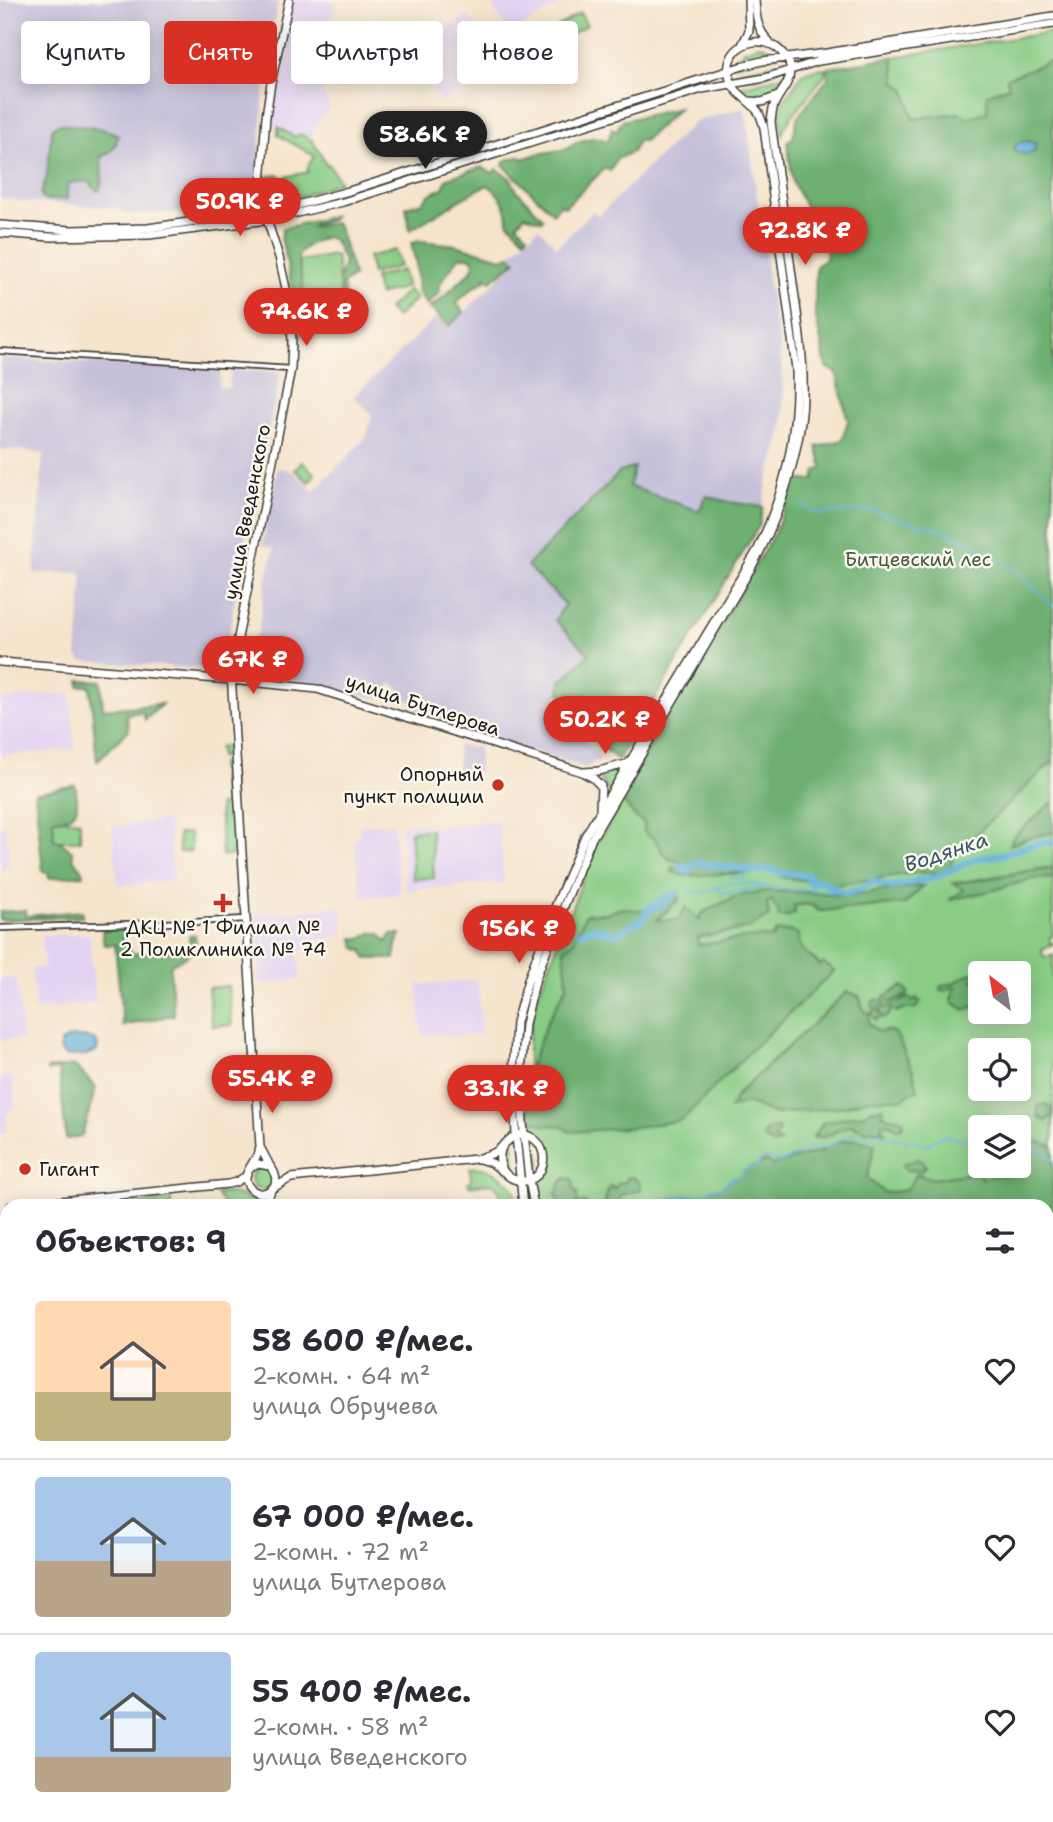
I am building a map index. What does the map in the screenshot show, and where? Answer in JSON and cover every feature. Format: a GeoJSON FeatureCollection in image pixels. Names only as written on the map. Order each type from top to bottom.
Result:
{"type":"FeatureCollection","features":[{"type":"Feature","properties":{"kind":"main road","name":"улица Введенского"},"geometry":{"type":"LineString","coordinates":[[248,1172],[260,1147],[231,680],[291,369],[289,302],[279,257],[260,198],[266,116],[289,0]]}},
{"type":"Feature","properties":{"kind":"main road"},"geometry":{"type":"LineString","coordinates":[[522,1199],[520,1135],[525,1024],[536,978],[575,856],[758,549],[782,489],[792,446],[797,394],[793,334],[764,128],[758,112],[732,84],[729,71],[732,57],[750,31],[748,0]]}},
{"type":"Feature","properties":{"kind":"main road"},"geometry":{"type":"LineString","coordinates":[[566,891],[602,819],[762,550],[786,490],[799,434],[802,363],[771,122],[774,105],[788,81],[790,69],[786,58],[760,31],[755,0]]}},
{"type":"Feature","properties":{"kind":"main road"},"geometry":{"type":"LineString","coordinates":[[0,233],[61,237],[149,235],[268,220],[343,202],[409,177],[762,61],[1053,16]]}},
{"type":"Feature","properties":{"kind":"main road"},"geometry":{"type":"LineString","coordinates":[[0,225],[71,230],[148,228],[264,211],[409,177],[717,85],[765,78],[819,61],[1053,24]]}},
{"type":"Feature","properties":{"kind":"main road"},"geometry":{"type":"LineString","coordinates":[[740,48],[757,40],[772,44]]}},
{"type":"Feature","properties":{"kind":"main road"},"geometry":{"type":"LineString","coordinates":[[746,99],[762,102],[781,93]]}},
{"type":"Feature","properties":{"kind":"main road","name":"улица Бутлерова"},"geometry":{"type":"LineString","coordinates":[[0,662],[317,689],[582,772],[599,771],[631,762]]}},
{"type":"Feature","properties":{"kind":"main road"},"geometry":{"type":"LineString","coordinates":[[582,772],[601,786],[599,813]]}},
{"type":"Feature","properties":{"kind":"main road"},"geometry":{"type":"LineString","coordinates":[[520,1135],[533,1199]]}},
{"type":"Feature","properties":{"kind":"main road"},"geometry":{"type":"LineString","coordinates":[[228,1184],[263,1193],[291,1178],[477,1159],[493,1153],[520,1135],[533,1139],[540,1146],[545,1160],[539,1174],[529,1180],[520,1181],[505,1174],[492,1163],[477,1159]]}},
{"type":"Feature","properties":{"kind":"main road"},"geometry":{"type":"LineString","coordinates":[[503,1145],[499,1160],[505,1174]]}},
{"type":"Feature","properties":{"kind":"main road","name":"улица Введенского"},"geometry":{"type":"LineString","coordinates":[[260,1147],[272,1168]]}},
{"type":"Feature","properties":{"kind":"main road"},"geometry":{"type":"LineString","coordinates":[[79,1199],[228,1184],[236,1182],[262,1163],[291,1178]]}},
{"type":"Feature","properties":{"kind":"main road"},"geometry":{"type":"LineString","coordinates":[[268,1199],[276,1178],[272,1168]]}},
{"type":"Feature","properties":{"kind":"main road"},"geometry":{"type":"LineString","coordinates":[[248,1172],[247,1183],[259,1199]]}},
{"type":"Feature","properties":{"kind":"street"},"geometry":{"type":"LineString","coordinates":[[0,351],[291,369]]}},
{"type":"Feature","properties":{"kind":"street"},"geometry":{"type":"LineString","coordinates":[[0,928],[245,919]]}},
{"type":"Feature","properties":{"kind":"shaded area"},"geometry":{"type":"Polygon","coordinates":[[[0,0],[268,0],[278,3],[275,21],[164,21],[164,84],[265,84],[255,202],[252,208],[192,216],[191,212],[132,214],[124,213],[118,208],[0,198],[0,0]]]}},
{"type":"Feature","properties":{"kind":"shaded area"},"geometry":{"type":"Polygon","coordinates":[[[293,0],[336,0],[330,21],[291,21],[291,84],[319,84],[330,108],[317,123],[312,140],[300,134],[295,137],[271,123],[277,71],[293,0]]]}},
{"type":"Feature","properties":{"kind":"shaded area"},"geometry":{"type":"Polygon","coordinates":[[[489,0],[567,0],[532,21],[501,21],[489,0]]]}},
{"type":"Feature","properties":{"kind":"shaded area"},"geometry":{"type":"Polygon","coordinates":[[[468,15],[472,21],[458,21],[468,15]]]}},
{"type":"Feature","properties":{"kind":"shaded area"},"geometry":{"type":"Polygon","coordinates":[[[457,22],[457,84],[472,84],[441,103],[429,84],[443,84],[443,30],[457,22]]]}},
{"type":"Feature","properties":{"kind":"shaded area"},"geometry":{"type":"Polygon","coordinates":[[[743,108],[779,341],[784,396],[782,433],[763,507],[706,496],[699,511],[629,485],[633,467],[555,620],[589,654],[561,682],[558,699],[600,759],[586,768],[422,715],[393,683],[377,698],[295,681],[283,670],[240,666],[244,646],[258,633],[265,585],[274,549],[262,545],[278,468],[292,471],[314,491],[366,438],[372,415],[354,396],[437,317],[449,328],[516,261],[510,255],[539,228],[557,247],[593,211],[598,216],[696,121],[743,108]]]}},
{"type":"Feature","properties":{"kind":"shaded area"},"geometry":{"type":"Polygon","coordinates":[[[0,358],[221,370],[219,388],[229,388],[231,370],[281,372],[238,568],[232,573],[239,575],[223,670],[80,661],[77,657],[83,573],[34,573],[43,454],[0,449],[0,358]]]}},
{"type":"Feature","properties":{"kind":"shaded area"},"geometry":{"type":"Polygon","coordinates":[[[70,693],[75,749],[0,756],[0,699],[70,693]]]}},
{"type":"Feature","properties":{"kind":"shaded area"},"geometry":{"type":"Polygon","coordinates":[[[458,745],[479,748],[479,773],[457,772],[458,745]]]}},
{"type":"Feature","properties":{"kind":"shaded area"},"geometry":{"type":"Polygon","coordinates":[[[168,820],[174,880],[118,886],[112,826],[168,820]]]}},
{"type":"Feature","properties":{"kind":"shaded area"},"geometry":{"type":"Polygon","coordinates":[[[499,821],[504,883],[406,890],[401,825],[426,823],[426,827],[499,821]]]}},
{"type":"Feature","properties":{"kind":"shaded area"},"geometry":{"type":"Polygon","coordinates":[[[393,823],[400,894],[361,898],[354,838],[360,837],[359,826],[393,823]]]}},
{"type":"Feature","properties":{"kind":"shaded area"},"geometry":{"type":"Polygon","coordinates":[[[0,825],[5,825],[10,868],[0,870],[0,825]]]}},
{"type":"Feature","properties":{"kind":"shaded area"},"geometry":{"type":"Polygon","coordinates":[[[342,906],[342,935],[310,940],[311,947],[298,954],[301,979],[259,984],[256,914],[342,906]]]}},
{"type":"Feature","properties":{"kind":"shaded area"},"geometry":{"type":"Polygon","coordinates":[[[89,934],[96,1003],[35,1010],[32,969],[44,967],[42,935],[89,934]]]}},
{"type":"Feature","properties":{"kind":"shaded area"},"geometry":{"type":"Polygon","coordinates":[[[17,977],[22,1038],[0,1040],[0,979],[17,977]]]}},
{"type":"Feature","properties":{"kind":"shaded area"},"geometry":{"type":"Polygon","coordinates":[[[478,980],[481,1034],[422,1036],[417,985],[478,980]]]}},
{"type":"Feature","properties":{"kind":"shaded area"},"geometry":{"type":"Polygon","coordinates":[[[12,1076],[16,1107],[6,1114],[7,1130],[0,1136],[0,1078],[12,1076]]]}},
{"type":"Feature","properties":{"kind":"green space"},"geometry":{"type":"Polygon","coordinates":[[[580,13],[587,25],[578,30],[578,21],[567,21],[580,13]]]}},
{"type":"Feature","properties":{"kind":"green space"},"geometry":{"type":"Polygon","coordinates":[[[1053,32],[1053,60],[1007,78],[1009,87],[996,91],[987,112],[967,118],[960,113],[913,119],[906,91],[896,82],[893,57],[1053,32]]]}},
{"type":"Feature","properties":{"kind":"green space"},"geometry":{"type":"Polygon","coordinates":[[[758,45],[765,46],[777,55],[736,64],[744,50],[758,45]]]}},
{"type":"Feature","properties":{"kind":"green space","name":"Битцевский лес"},"geometry":{"type":"Polygon","coordinates":[[[893,57],[896,82],[906,91],[913,119],[960,113],[967,118],[987,112],[987,94],[1009,87],[1007,78],[1053,60],[1053,761],[973,837],[958,844],[948,872],[912,873],[835,885],[781,877],[774,871],[684,876],[672,872],[672,867],[677,868],[682,862],[669,859],[663,853],[654,838],[643,830],[645,824],[634,816],[622,800],[631,778],[776,530],[795,480],[814,480],[816,471],[823,468],[817,447],[842,440],[848,421],[836,372],[826,367],[815,312],[816,266],[827,258],[819,224],[807,210],[793,183],[787,141],[793,138],[797,118],[828,78],[827,68],[893,57]]]}},
{"type":"Feature","properties":{"kind":"green space"},"geometry":{"type":"Polygon","coordinates":[[[779,63],[781,68],[765,74],[753,77],[736,75],[739,71],[779,63]]]}},
{"type":"Feature","properties":{"kind":"green space"},"geometry":{"type":"Polygon","coordinates":[[[825,68],[824,76],[791,117],[782,134],[780,111],[784,101],[802,74],[825,68]]]}},
{"type":"Feature","properties":{"kind":"green space"},"geometry":{"type":"Polygon","coordinates":[[[783,76],[780,85],[765,98],[753,97],[740,87],[783,76]]]}},
{"type":"Feature","properties":{"kind":"green space"},"geometry":{"type":"Polygon","coordinates":[[[679,108],[644,141],[638,141],[632,152],[617,159],[610,171],[605,168],[565,207],[561,204],[553,213],[503,165],[504,161],[521,156],[523,159],[567,149],[574,143],[594,137],[608,141],[612,128],[616,131],[622,121],[679,108]]]}},
{"type":"Feature","properties":{"kind":"green space"},"geometry":{"type":"Polygon","coordinates":[[[62,124],[105,130],[118,135],[117,140],[113,149],[101,157],[102,180],[99,191],[93,188],[91,183],[77,182],[68,184],[67,199],[43,200],[41,194],[47,176],[52,129],[62,124]]]}},
{"type":"Feature","properties":{"kind":"green space"},"geometry":{"type":"Polygon","coordinates":[[[278,127],[295,137],[300,134],[312,140],[340,182],[294,198],[267,202],[264,191],[266,177],[279,175],[283,179],[308,172],[308,166],[314,156],[278,135],[278,127]]]}},
{"type":"Feature","properties":{"kind":"green space"},"geometry":{"type":"Polygon","coordinates":[[[482,167],[492,173],[497,169],[511,179],[517,191],[543,218],[542,221],[525,215],[517,224],[528,235],[525,239],[508,222],[503,201],[488,185],[410,230],[406,207],[423,202],[430,194],[443,188],[447,178],[482,167]]]}},
{"type":"Feature","properties":{"kind":"green space"},"geometry":{"type":"Polygon","coordinates":[[[334,216],[332,220],[312,227],[336,223],[339,228],[354,276],[343,284],[349,320],[346,321],[339,280],[344,261],[334,240],[326,237],[306,247],[298,257],[310,332],[300,336],[281,237],[283,228],[334,216]]]}},
{"type":"Feature","properties":{"kind":"green space"},"geometry":{"type":"Polygon","coordinates":[[[421,241],[456,245],[502,258],[510,255],[516,261],[491,281],[485,276],[486,280],[456,303],[464,312],[449,326],[429,307],[437,303],[472,270],[474,261],[469,257],[459,257],[439,285],[440,292],[427,305],[418,292],[416,263],[411,243],[421,241]]]}},
{"type":"Feature","properties":{"kind":"green space"},"geometry":{"type":"Polygon","coordinates":[[[395,250],[400,266],[372,274],[368,257],[395,250]]]}},
{"type":"Feature","properties":{"kind":"green space"},"geometry":{"type":"Polygon","coordinates":[[[336,255],[345,330],[309,334],[299,261],[336,255]]]}},
{"type":"Feature","properties":{"kind":"green space"},"geometry":{"type":"Polygon","coordinates":[[[402,270],[407,287],[379,295],[374,278],[402,270]]]}},
{"type":"Feature","properties":{"kind":"green space"},"geometry":{"type":"Polygon","coordinates":[[[408,290],[417,298],[396,318],[388,309],[408,290]]]}},
{"type":"Feature","properties":{"kind":"green space"},"geometry":{"type":"Polygon","coordinates":[[[302,462],[315,474],[309,482],[295,470],[302,462]]]}},
{"type":"Feature","properties":{"kind":"green space"},"geometry":{"type":"Polygon","coordinates":[[[634,467],[629,486],[699,511],[706,496],[763,507],[759,526],[618,760],[607,751],[589,723],[592,707],[587,694],[560,694],[561,682],[589,654],[555,620],[565,604],[527,566],[620,472],[634,467]]]}},
{"type":"Feature","properties":{"kind":"green space"},"geometry":{"type":"Polygon","coordinates":[[[79,680],[101,681],[103,709],[162,704],[145,720],[143,712],[126,714],[129,730],[97,761],[90,686],[79,686],[79,680]]]}},
{"type":"Feature","properties":{"kind":"green space"},"geometry":{"type":"Polygon","coordinates":[[[226,746],[228,750],[232,800],[224,801],[220,764],[226,763],[225,757],[220,757],[219,748],[226,746]]]}},
{"type":"Feature","properties":{"kind":"green space"},"geometry":{"type":"Polygon","coordinates":[[[1053,761],[1053,802],[1014,836],[1017,843],[1053,832],[1053,868],[955,883],[965,888],[984,891],[1030,879],[1053,878],[1053,936],[1050,937],[1050,944],[1053,945],[1042,949],[1043,956],[1053,955],[1053,1114],[1051,1108],[1038,1106],[1038,1114],[1041,1119],[1053,1115],[1053,1146],[1031,1140],[1031,1115],[968,1115],[968,1174],[933,1179],[917,1174],[906,1190],[884,1193],[867,1178],[837,1142],[823,1151],[773,1165],[766,1161],[745,1171],[742,1177],[726,1184],[723,1189],[713,1188],[699,1195],[673,1199],[569,1199],[559,1190],[556,1194],[559,1199],[540,1199],[539,1180],[548,1158],[546,1148],[529,1119],[544,1125],[562,1126],[570,1132],[635,1127],[684,1118],[834,971],[821,965],[805,952],[790,931],[775,932],[774,937],[698,945],[696,938],[749,928],[767,902],[772,900],[794,906],[809,904],[819,911],[905,904],[922,886],[848,896],[816,893],[737,896],[701,914],[701,922],[657,920],[679,898],[649,912],[622,908],[608,913],[586,914],[573,942],[564,949],[567,986],[548,1020],[528,1072],[531,1021],[542,984],[597,843],[615,814],[631,778],[634,816],[646,824],[669,859],[682,862],[672,872],[734,874],[774,871],[782,877],[804,880],[860,880],[912,873],[948,872],[958,844],[973,837],[1053,761]],[[847,992],[737,1094],[731,1107],[746,1103],[776,1114],[847,1106],[868,1099],[902,1099],[913,1071],[896,1034],[890,1031],[879,1032],[869,1023],[859,996],[847,992]],[[908,998],[888,1006],[881,1014],[871,1014],[873,1017],[883,1018],[890,1013],[891,1008],[897,1012],[910,1008],[917,1001],[912,1002],[908,998]],[[882,1108],[822,1123],[813,1136],[824,1137],[851,1125],[867,1132],[870,1129],[880,1131],[882,1124],[891,1123],[892,1118],[883,1115],[882,1108]],[[637,1181],[626,1182],[614,1189],[610,1187],[608,1191],[621,1195],[641,1190],[637,1181]]]}},
{"type":"Feature","properties":{"kind":"green space"},"geometry":{"type":"Polygon","coordinates":[[[619,770],[621,772],[608,791],[600,775],[619,770]]]}},
{"type":"Feature","properties":{"kind":"green space"},"geometry":{"type":"Polygon","coordinates":[[[75,785],[76,810],[68,816],[53,819],[54,840],[73,852],[73,859],[84,875],[49,878],[48,873],[43,872],[35,793],[75,785]]]}},
{"type":"Feature","properties":{"kind":"green space"},"geometry":{"type":"Polygon","coordinates":[[[1053,802],[1053,832],[1010,845],[1014,836],[1053,802]]]}},
{"type":"Feature","properties":{"kind":"green space"},"geometry":{"type":"Polygon","coordinates":[[[231,804],[234,855],[222,856],[219,805],[231,804]]]}},
{"type":"Feature","properties":{"kind":"green space"},"geometry":{"type":"Polygon","coordinates":[[[53,818],[80,821],[80,841],[54,841],[53,818]]]}},
{"type":"Feature","properties":{"kind":"green space"},"geometry":{"type":"Polygon","coordinates":[[[431,830],[434,878],[413,879],[410,831],[431,830]]]}},
{"type":"Feature","properties":{"kind":"green space"},"geometry":{"type":"Polygon","coordinates":[[[190,833],[191,851],[179,852],[178,834],[190,833]]]}},
{"type":"Feature","properties":{"kind":"green space"},"geometry":{"type":"Polygon","coordinates":[[[1053,868],[1053,878],[1032,879],[949,900],[964,890],[953,883],[1053,868]]]}},
{"type":"Feature","properties":{"kind":"green space"},"geometry":{"type":"Polygon","coordinates":[[[923,886],[905,904],[819,911],[811,905],[801,904],[794,906],[795,913],[787,917],[779,917],[772,900],[767,903],[769,916],[749,928],[697,938],[699,945],[774,937],[775,932],[790,931],[798,934],[800,944],[808,956],[834,971],[684,1118],[635,1127],[570,1132],[562,1126],[544,1125],[529,1119],[526,1085],[528,1072],[548,1020],[567,986],[564,949],[573,942],[586,914],[608,913],[622,908],[649,912],[675,894],[680,898],[657,920],[678,920],[686,907],[700,921],[700,914],[737,896],[765,891],[848,896],[923,886]]]}},
{"type":"Feature","properties":{"kind":"green space"},"geometry":{"type":"Polygon","coordinates":[[[25,910],[26,916],[82,911],[82,917],[0,920],[0,912],[25,910]]]}},
{"type":"Feature","properties":{"kind":"green space"},"geometry":{"type":"Polygon","coordinates":[[[123,929],[124,943],[129,943],[130,954],[190,948],[189,936],[195,935],[196,944],[186,957],[171,964],[174,1015],[123,1026],[115,945],[104,945],[102,930],[123,929]]]}},
{"type":"Feature","properties":{"kind":"green space"},"geometry":{"type":"Polygon","coordinates":[[[371,933],[379,933],[387,942],[392,934],[401,934],[396,945],[395,959],[367,959],[362,949],[355,947],[353,938],[361,938],[371,933]]]}},
{"type":"Feature","properties":{"kind":"green space"},"geometry":{"type":"Polygon","coordinates":[[[968,975],[968,1009],[952,1000],[956,987],[940,990],[941,986],[968,975]]]}},
{"type":"Feature","properties":{"kind":"green space"},"geometry":{"type":"Polygon","coordinates":[[[228,986],[232,1025],[212,1026],[208,988],[228,986]]]}},
{"type":"Feature","properties":{"kind":"green space"},"geometry":{"type":"Polygon","coordinates":[[[903,986],[908,995],[885,1002],[876,1008],[871,1006],[874,1000],[882,1000],[903,986]]]}},
{"type":"Feature","properties":{"kind":"green space"},"geometry":{"type":"Polygon","coordinates":[[[847,992],[859,996],[863,1010],[869,1013],[869,1024],[879,1032],[890,1031],[896,1034],[913,1071],[918,1090],[902,1099],[868,1099],[846,1106],[776,1114],[746,1103],[730,1108],[737,1095],[847,992]]]}},
{"type":"Feature","properties":{"kind":"green space"},"geometry":{"type":"Polygon","coordinates":[[[911,998],[912,1002],[916,1001],[916,998],[921,1002],[916,1008],[897,1012],[891,1008],[886,1017],[876,1020],[873,1017],[872,1011],[877,1010],[881,1014],[880,1009],[911,998]]]}},
{"type":"Feature","properties":{"kind":"green space"},"geometry":{"type":"Polygon","coordinates":[[[75,1066],[96,1087],[82,1136],[66,1139],[59,1070],[47,1069],[75,1066]]]}},
{"type":"Feature","properties":{"kind":"green space"},"geometry":{"type":"Polygon","coordinates":[[[1046,1104],[1053,1114],[1047,1121],[1041,1119],[1038,1114],[1038,1106],[1046,1104]]]}},
{"type":"Feature","properties":{"kind":"green space"},"geometry":{"type":"Polygon","coordinates":[[[882,1108],[883,1115],[904,1121],[903,1126],[897,1129],[891,1124],[883,1124],[881,1128],[885,1132],[870,1129],[868,1132],[851,1125],[824,1137],[813,1136],[817,1134],[817,1128],[821,1128],[822,1123],[882,1108]]]}},
{"type":"Feature","properties":{"kind":"green space"},"geometry":{"type":"Polygon","coordinates":[[[778,1128],[779,1133],[774,1138],[781,1142],[773,1145],[763,1134],[769,1129],[778,1128]]]}},
{"type":"Feature","properties":{"kind":"green space"},"geometry":{"type":"Polygon","coordinates":[[[856,1139],[875,1145],[867,1178],[884,1193],[906,1190],[917,1174],[933,1179],[968,1174],[968,1178],[1031,1178],[1031,1140],[1053,1146],[1053,1199],[670,1199],[700,1194],[713,1188],[722,1189],[733,1177],[740,1178],[748,1168],[766,1161],[773,1165],[823,1151],[837,1142],[856,1139]]]}},
{"type":"Feature","properties":{"kind":"green space"},"geometry":{"type":"Polygon","coordinates":[[[513,1142],[514,1175],[506,1171],[503,1158],[505,1149],[513,1142]]]}},
{"type":"Feature","properties":{"kind":"green space"},"geometry":{"type":"Polygon","coordinates":[[[530,1144],[538,1151],[540,1160],[540,1167],[533,1173],[530,1144]]]}},
{"type":"Feature","properties":{"kind":"green space"},"geometry":{"type":"Polygon","coordinates":[[[917,1159],[926,1166],[921,1171],[906,1170],[903,1164],[917,1159]]]}},
{"type":"Feature","properties":{"kind":"green space"},"geometry":{"type":"Polygon","coordinates":[[[262,1168],[270,1171],[273,1179],[270,1187],[262,1190],[254,1187],[251,1179],[254,1171],[262,1168]]]}},
{"type":"Feature","properties":{"kind":"green space"},"geometry":{"type":"Polygon","coordinates":[[[470,1168],[482,1168],[495,1173],[511,1186],[515,1199],[501,1199],[494,1184],[469,1186],[470,1168]]]}},
{"type":"Feature","properties":{"kind":"green space"},"geometry":{"type":"Polygon","coordinates":[[[633,1177],[640,1183],[641,1190],[621,1195],[620,1199],[606,1199],[611,1186],[614,1189],[619,1183],[626,1182],[627,1178],[633,1177]]]}},
{"type":"Feature","properties":{"kind":"green space"},"geometry":{"type":"Polygon","coordinates":[[[565,1178],[572,1179],[577,1199],[559,1199],[556,1194],[565,1178]]]}},
{"type":"Feature","properties":{"kind":"green space"},"geometry":{"type":"Polygon","coordinates":[[[216,1194],[238,1194],[250,1199],[220,1199],[216,1194]]]}},
{"type":"Feature","properties":{"kind":"water"},"geometry":{"type":"Polygon","coordinates":[[[1017,143],[1035,143],[1035,151],[1028,154],[1016,153],[1014,149],[1017,143]]]}},
{"type":"Feature","properties":{"kind":"water"},"geometry":{"type":"Polygon","coordinates":[[[72,1037],[94,1039],[98,1045],[97,1051],[86,1055],[65,1056],[60,1042],[72,1037]]]}},
{"type":"Feature","properties":{"kind":"waterway"},"geometry":{"type":"LineString","coordinates":[[802,505],[817,514],[872,510],[936,527],[989,552],[1022,576],[1053,606]]}},
{"type":"Feature","properties":{"kind":"waterway","name":"Водянка"},"geometry":{"type":"LineString","coordinates":[[681,865],[689,872],[689,867],[695,863],[760,871],[773,869],[779,873],[808,875],[811,878],[808,881],[812,884],[822,881],[846,894],[873,881],[891,887],[933,878],[975,859],[1004,854],[1043,842],[1053,842]]}},
{"type":"Feature","properties":{"kind":"waterway"},"geometry":{"type":"LineString","coordinates":[[730,878],[744,878],[747,869]]}},
{"type":"Feature","properties":{"kind":"waterway","name":"Водянка"},"geometry":{"type":"LineString","coordinates":[[688,890],[705,893],[734,883],[840,892]]}},
{"type":"Feature","properties":{"kind":"waterway"},"geometry":{"type":"LineString","coordinates":[[718,889],[728,893],[767,887]]}},
{"type":"Feature","properties":{"kind":"waterway"},"geometry":{"type":"LineString","coordinates":[[644,919],[644,909],[664,895],[677,893]]}},
{"type":"Feature","properties":{"kind":"waterway","name":"Водянка"},"geometry":{"type":"LineString","coordinates":[[580,933],[593,928],[615,934],[644,919],[650,909],[661,905],[677,893]]}},
{"type":"Feature","properties":{"kind":"waterway"},"geometry":{"type":"LineString","coordinates":[[670,1199],[700,1194],[713,1188],[723,1189],[733,1177],[740,1178],[748,1168],[755,1167],[763,1158],[773,1159],[776,1163],[784,1161],[812,1148],[826,1149],[852,1134],[871,1138],[874,1132],[878,1132],[886,1138],[904,1139],[907,1143],[912,1140],[919,1141],[925,1146],[945,1135],[968,1139]]}},
{"type":"Feature","properties":{"kind":"waterway"},"geometry":{"type":"LineString","coordinates":[[1031,1146],[1040,1152],[1048,1152],[1053,1160]]}},
{"type":"Feature","properties":{"kind":"place","name":"Опорный пункт полиции"},"geometry":{"type":"Point","coordinates":[498,785]}},
{"type":"Feature","properties":{"kind":"place","name":"ДКЦ № 1 Филиал № 2 Поликлиника № 74"},"geometry":{"type":"Point","coordinates":[223,903]}},
{"type":"Feature","properties":{"kind":"place","name":"Гигант"},"geometry":{"type":"Point","coordinates":[25,1169]}}]}
